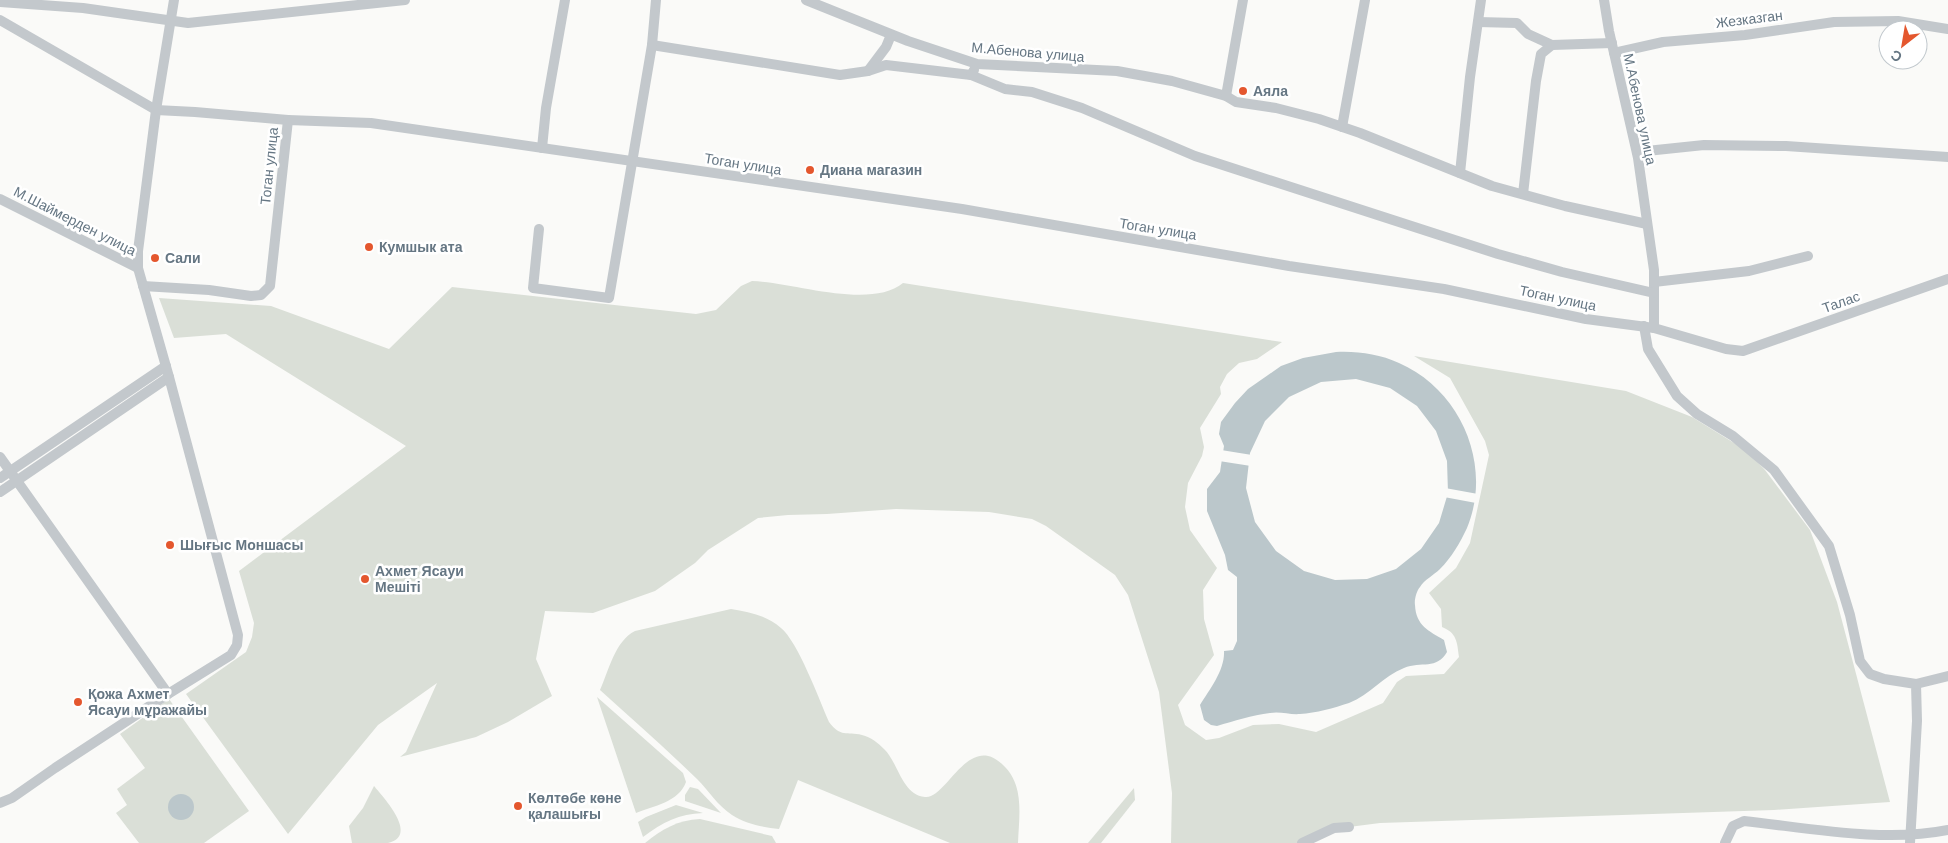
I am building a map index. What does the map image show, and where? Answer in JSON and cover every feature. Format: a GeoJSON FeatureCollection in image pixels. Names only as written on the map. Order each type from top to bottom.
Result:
{"type":"FeatureCollection","features":[{"type":"Feature","properties":{"kind":"street"},"geometry":{"type":"LineString","coordinates":[[0,803],[12,798],[168,694],[231,655],[237,645],[238,635],[168,371],[138,268],[138,250],[156,110],[174,0]]}},
{"type":"Feature","properties":{"kind":"street"},"geometry":{"type":"LineString","coordinates":[[0,2],[83,8],[188,23],[405,0]]}},
{"type":"Feature","properties":{"kind":"street"},"geometry":{"type":"LineString","coordinates":[[542,148],[546,108],[565,0]]}},
{"type":"Feature","properties":{"kind":"street"},"geometry":{"type":"LineString","coordinates":[[539,229],[532,288],[609,298],[652,45],[656,0]]}},
{"type":"Feature","properties":{"kind":"street","name":"М.Абенова улица"},"geometry":{"type":"LineString","coordinates":[[806,0],[890,35],[977,64],[1117,72],[1172,81],[1226,96],[1236,102],[1276,108],[1342,126],[1492,186],[1647,224]]}},
{"type":"Feature","properties":{"kind":"street"},"geometry":{"type":"LineString","coordinates":[[1226,96],[1243,0]]}},
{"type":"Feature","properties":{"kind":"street"},"geometry":{"type":"LineString","coordinates":[[1342,126],[1364,0]]}},
{"type":"Feature","properties":{"kind":"street"},"geometry":{"type":"LineString","coordinates":[[1460,173],[1470,77],[1481,0]]}},
{"type":"Feature","properties":{"kind":"street","name":"М.Абенова улица"},"geometry":{"type":"LineString","coordinates":[[1604,0],[1637,152],[1654,270],[1648,349],[1677,396],[1697,414],[1733,436],[1774,470],[1829,546],[1850,615],[1860,661],[1870,674],[1884,679],[1916,684]]}},
{"type":"Feature","properties":{"kind":"street"},"geometry":{"type":"LineString","coordinates":[[0,20],[156,110],[288,120]]}},
{"type":"Feature","properties":{"kind":"street","name":"Жезказган"},"geometry":{"type":"LineString","coordinates":[[1552,45],[1613,48],[1745,35],[1834,22],[1898,21],[1948,29]]}},
{"type":"Feature","properties":{"kind":"street"},"geometry":{"type":"LineString","coordinates":[[1478,22],[1517,23],[1528,34],[1552,45],[1541,54],[1522,194]]}},
{"type":"Feature","properties":{"kind":"street"},"geometry":{"type":"LineString","coordinates":[[868,71],[886,47],[890,35]]}},
{"type":"Feature","properties":{"kind":"street","name":"Тоган улица"},"geometry":{"type":"LineString","coordinates":[[652,45],[840,75],[868,71],[886,65],[909,66],[971,75],[1005,89],[1032,92],[1082,108],[1195,156],[1498,254],[1562,272],[1654,287],[1749,271],[1808,256]]}},
{"type":"Feature","properties":{"kind":"street"},"geometry":{"type":"LineString","coordinates":[[971,75],[977,64]]}},
{"type":"Feature","properties":{"kind":"street","name":"Тоган улица"},"geometry":{"type":"LineString","coordinates":[[143,286],[209,290],[251,296],[261,295],[270,286],[288,120],[371,123],[962,209],[1289,266],[1444,289],[1586,319],[1649,327],[1726,349],[1743,351]]}},
{"type":"Feature","properties":{"kind":"street"},"geometry":{"type":"LineString","coordinates":[[1637,152],[1704,145],[1786,146],[1948,157]]}},
{"type":"Feature","properties":{"kind":"street","name":"М.Шаймерден улица"},"geometry":{"type":"LineString","coordinates":[[0,199],[138,268]]}},
{"type":"Feature","properties":{"kind":"street","name":"Талас"},"geometry":{"type":"LineString","coordinates":[[1743,351],[1948,279]]}},
{"type":"Feature","properties":{"kind":"street"},"geometry":{"type":"LineString","coordinates":[[0,478],[168,371]]}},
{"type":"Feature","properties":{"kind":"street"},"geometry":{"type":"LineString","coordinates":[[0,492],[168,371]]}},
{"type":"Feature","properties":{"kind":"street"},"geometry":{"type":"LineString","coordinates":[[0,457],[168,694]]}},
{"type":"Feature","properties":{"kind":"street"},"geometry":{"type":"LineString","coordinates":[[1910,840],[1917,721],[1916,684],[1948,676]]}},
{"type":"Feature","properties":{"kind":"street"},"geometry":{"type":"LineString","coordinates":[[1726,840],[1733,826],[1744,821],[1910,840],[1948,830]]}},
{"type":"Feature","properties":{"kind":"street"},"geometry":{"type":"LineString","coordinates":[[1302,843],[1334,828],[1349,827]]}},
{"type":"Feature","properties":{"kind":"shaded area"},"geometry":{"type":"Polygon","coordinates":[[[752,281],[852,294],[871,294],[889,291],[903,283],[1282,342],[1257,359],[1239,363],[1227,374],[1220,387],[1221,394],[1200,428],[1204,447],[1202,456],[1188,483],[1185,507],[1190,530],[1217,568],[1203,590],[1204,619],[1214,655],[1178,705],[1185,725],[1206,740],[1219,738],[1253,725],[1279,724],[1316,732],[1383,703],[1397,682],[1406,676],[1444,674],[1459,657],[1458,647],[1453,635],[1442,627],[1441,609],[1429,593],[1456,568],[1470,543],[1489,455],[1485,441],[1450,378],[1414,356],[1626,391],[1692,417],[1747,451],[1765,470],[1810,530],[1837,602],[1890,802],[1774,810],[1380,823],[1349,827],[1302,843],[1171,843],[1172,793],[1159,692],[1128,595],[1115,575],[1046,526],[1032,519],[989,512],[896,509],[758,518],[708,550],[695,563],[655,591],[593,613],[545,611],[536,659],[552,696],[508,722],[476,737],[400,757],[406,752],[437,683],[378,725],[288,834],[186,694],[246,652],[252,637],[254,623],[239,571],[406,446],[226,334],[174,338],[159,298],[271,306],[389,349],[452,287],[696,314],[716,310],[741,286],[752,281]]]}},
{"type":"Feature","properties":{"kind":"shaded area"},"geometry":{"type":"Polygon","coordinates":[[[1336,352],[1352,352],[1376,355],[1399,363],[1421,375],[1439,391],[1455,410],[1466,432],[1473,455],[1476,479],[1474,504],[1467,528],[1448,560],[1419,588],[1415,600],[1416,612],[1421,623],[1428,631],[1444,640],[1447,652],[1443,658],[1433,663],[1410,666],[1396,671],[1357,700],[1343,705],[1306,713],[1278,712],[1263,714],[1217,726],[1211,725],[1204,720],[1200,705],[1219,672],[1224,658],[1224,651],[1233,650],[1237,641],[1237,577],[1228,570],[1225,555],[1207,511],[1207,489],[1220,472],[1224,446],[1219,434],[1221,422],[1248,389],[1281,366],[1303,358],[1336,352]],[[1356,379],[1321,382],[1289,397],[1265,421],[1250,453],[1246,488],[1255,522],[1276,551],[1304,571],[1335,580],[1367,579],[1396,569],[1421,549],[1439,523],[1448,493],[1447,461],[1436,431],[1417,406],[1390,388],[1356,379]]]}},
{"type":"Feature","properties":{"kind":"shaded area"},"geometry":{"type":"Polygon","coordinates":[[[731,609],[763,617],[781,628],[788,635],[801,658],[829,722],[833,727],[840,732],[865,736],[877,742],[889,755],[906,784],[917,795],[925,797],[933,795],[968,761],[979,756],[990,756],[1002,764],[1014,781],[1017,791],[1019,801],[1018,843],[950,843],[798,780],[779,829],[749,823],[727,811],[685,767],[600,690],[622,642],[635,631],[731,609]]]}},
{"type":"Feature","properties":{"kind":"shaded area"},"geometry":{"type":"Polygon","coordinates":[[[597,697],[683,773],[686,782],[683,789],[672,799],[636,813],[597,697]]]}},
{"type":"Feature","properties":{"kind":"shaded area"},"geometry":{"type":"Polygon","coordinates":[[[169,699],[249,811],[204,843],[139,843],[116,813],[127,805],[117,789],[145,768],[120,734],[169,699]]]}},
{"type":"Feature","properties":{"kind":"shaded area"},"geometry":{"type":"Polygon","coordinates":[[[374,786],[391,807],[400,825],[401,833],[397,839],[388,843],[352,843],[349,826],[363,808],[374,786]]]}},
{"type":"Feature","properties":{"kind":"shaded area"},"geometry":{"type":"Polygon","coordinates":[[[690,787],[698,789],[721,813],[685,801],[685,795],[690,787]]]}},
{"type":"Feature","properties":{"kind":"shaded area"},"geometry":{"type":"Polygon","coordinates":[[[1134,788],[1135,800],[1101,843],[1088,843],[1134,788]]]}},
{"type":"Feature","properties":{"kind":"shaded area"},"geometry":{"type":"Polygon","coordinates":[[[181,794],[190,798],[194,807],[190,816],[181,820],[172,816],[168,807],[172,798],[181,794]]]}},
{"type":"Feature","properties":{"kind":"shaded area"},"geometry":{"type":"Polygon","coordinates":[[[676,805],[703,813],[686,815],[671,820],[643,837],[638,822],[676,805]]]}},
{"type":"Feature","properties":{"kind":"shaded area"},"geometry":{"type":"Polygon","coordinates":[[[700,819],[772,836],[776,843],[645,843],[671,826],[685,821],[700,819]]]}},
{"type":"Feature","properties":{"kind":"pier"},"geometry":{"type":"Polygon","coordinates":[[[1221,450],[1252,455],[1251,466],[1219,461],[1221,450]]]}},
{"type":"Feature","properties":{"kind":"pier"},"geometry":{"type":"Polygon","coordinates":[[[1445,488],[1478,494],[1476,503],[1444,497],[1445,488]]]}},
{"type":"Feature","properties":{"kind":"place","name":"Аяла"},"geometry":{"type":"Point","coordinates":[1243,91]}},
{"type":"Feature","properties":{"kind":"place","name":"Диана магазин"},"geometry":{"type":"Point","coordinates":[810,170]}},
{"type":"Feature","properties":{"kind":"place","name":"Кумшык ата"},"geometry":{"type":"Point","coordinates":[369,247]}},
{"type":"Feature","properties":{"kind":"place","name":"Сали"},"geometry":{"type":"Point","coordinates":[155,258]}},
{"type":"Feature","properties":{"kind":"place","name":"Шығыс Моншасы"},"geometry":{"type":"Point","coordinates":[170,545]}},
{"type":"Feature","properties":{"kind":"place","name":"Ахмет Ясауи Мешіті"},"geometry":{"type":"Point","coordinates":[365,579]}},
{"type":"Feature","properties":{"kind":"place","name":"Қожа Ахмет Ясауи мұражайы"},"geometry":{"type":"Point","coordinates":[78,702]}},
{"type":"Feature","properties":{"kind":"place","name":"Көлтөбе көне қалашығы"},"geometry":{"type":"Point","coordinates":[518,806]}}]}
